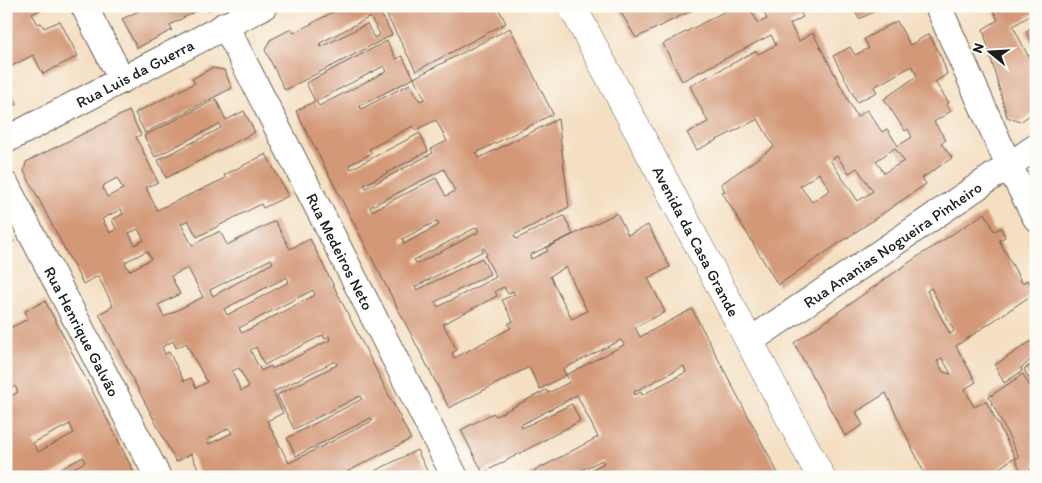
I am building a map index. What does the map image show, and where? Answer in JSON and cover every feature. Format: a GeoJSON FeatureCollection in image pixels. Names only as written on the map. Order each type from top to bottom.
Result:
{"type":"FeatureCollection","features":[{"type":"Feature","properties":{"kind":"main road","name":"Avenida da Casa Grande"},"geometry":{"type":"LineString","coordinates":[[572,6],[821,477]]}},
{"type":"Feature","properties":{"kind":"street"},"geometry":{"type":"LineString","coordinates":[[84,6],[122,80]]}},
{"type":"Feature","properties":{"kind":"street","name":"Rua Luis da Guerra"},"geometry":{"type":"LineString","coordinates":[[6,140],[264,6]]}},
{"type":"Feature","properties":{"kind":"street"},"geometry":{"type":"LineString","coordinates":[[938,6],[1009,166],[1036,218]]}},
{"type":"Feature","properties":{"kind":"street","name":"Rua Medeiros Neto"},"geometry":{"type":"LineString","coordinates":[[225,25],[455,477]]}},
{"type":"Feature","properties":{"kind":"street","name":"Rua Ananias Nogueira Pinheiro"},"geometry":{"type":"LineString","coordinates":[[750,341],[1036,147]]}},
{"type":"Feature","properties":{"kind":"street","name":"Rua Henrique Galvão"},"geometry":{"type":"LineString","coordinates":[[6,185],[158,477]]}},
{"type":"Feature","properties":{"kind":"building"},"geometry":{"type":"Polygon","coordinates":[[[6,6],[47,6],[32,14],[38,24],[41,23],[44,28],[60,21],[78,56],[43,74],[33,55],[6,69],[6,6]]]}},
{"type":"Feature","properties":{"kind":"building"},"geometry":{"type":"Polygon","coordinates":[[[149,6],[205,6],[170,25],[172,30],[137,48],[122,19],[149,6]]]}},
{"type":"Feature","properties":{"kind":"building"},"geometry":{"type":"Polygon","coordinates":[[[205,6],[217,6],[208,11],[205,6]]]}},
{"type":"Feature","properties":{"kind":"building"},"geometry":{"type":"Polygon","coordinates":[[[344,6],[377,6],[392,35],[285,90],[265,50],[270,40],[291,29],[294,33],[344,6]],[[370,17],[320,43],[321,47],[367,24],[374,38],[380,34],[370,17]]]}},
{"type":"Feature","properties":{"kind":"building"},"geometry":{"type":"Polygon","coordinates":[[[382,6],[497,6],[506,23],[416,71],[382,6]]]}},
{"type":"Feature","properties":{"kind":"building"},"geometry":{"type":"Polygon","coordinates":[[[617,6],[701,6],[636,38],[617,6]]]}},
{"type":"Feature","properties":{"kind":"building"},"geometry":{"type":"Polygon","coordinates":[[[735,6],[749,6],[758,23],[767,19],[761,6],[797,6],[803,17],[790,24],[799,41],[813,33],[857,117],[867,110],[882,132],[887,129],[898,146],[912,137],[908,129],[905,131],[884,99],[917,76],[912,66],[874,87],[877,92],[857,102],[833,56],[850,47],[855,55],[869,48],[864,39],[897,21],[910,45],[929,34],[942,59],[947,74],[935,82],[949,103],[946,105],[951,111],[934,122],[946,140],[941,143],[952,158],[922,178],[926,184],[778,285],[722,192],[725,191],[721,184],[774,147],[758,119],[697,150],[687,133],[708,122],[690,86],[756,51],[758,54],[776,45],[771,35],[682,81],[663,44],[735,6]],[[895,148],[876,161],[884,173],[904,161],[895,148]],[[837,156],[830,160],[858,201],[873,191],[857,168],[849,173],[837,156]],[[819,173],[800,186],[812,202],[830,190],[819,173]]]}},
{"type":"Feature","properties":{"kind":"building"},"geometry":{"type":"Polygon","coordinates":[[[853,6],[886,6],[859,19],[853,6]]]}},
{"type":"Feature","properties":{"kind":"building"},"geometry":{"type":"Polygon","coordinates":[[[991,6],[1036,6],[1036,12],[1013,26],[1028,56],[1036,52],[1036,111],[1020,122],[1007,117],[983,29],[998,20],[991,6]]]}},
{"type":"Feature","properties":{"kind":"building"},"geometry":{"type":"Polygon","coordinates":[[[1036,26],[1036,51],[1026,31],[1036,26]]]}},
{"type":"Feature","properties":{"kind":"building"},"geometry":{"type":"Polygon","coordinates":[[[510,28],[553,114],[476,153],[479,158],[558,119],[569,207],[514,235],[516,239],[564,216],[573,234],[530,255],[531,259],[548,251],[546,248],[617,213],[628,235],[648,225],[670,267],[648,278],[665,312],[635,327],[640,337],[692,309],[780,477],[577,477],[604,463],[602,460],[568,477],[523,477],[598,437],[577,395],[521,425],[522,428],[572,404],[580,421],[483,473],[461,430],[493,413],[496,416],[546,390],[548,393],[570,382],[566,375],[540,389],[529,367],[449,408],[296,111],[315,101],[306,83],[387,41],[396,59],[402,56],[414,78],[510,28]],[[384,66],[316,101],[319,106],[387,71],[384,66]],[[414,78],[359,106],[361,109],[410,84],[420,101],[425,99],[414,78]],[[436,120],[416,130],[413,126],[369,149],[372,153],[349,165],[351,169],[420,133],[428,151],[364,185],[366,188],[433,153],[431,149],[447,141],[436,120]],[[444,169],[370,207],[372,211],[436,178],[446,196],[455,191],[444,169]],[[437,221],[402,239],[404,244],[439,225],[437,221]],[[477,227],[414,260],[417,264],[479,232],[477,227]],[[484,248],[482,249],[483,251],[415,287],[417,290],[482,258],[490,274],[435,302],[438,307],[496,277],[485,256],[487,255],[484,248]],[[566,267],[550,276],[572,319],[587,311],[566,267]],[[504,287],[495,291],[497,296],[443,324],[457,350],[452,353],[454,358],[511,328],[508,324],[513,321],[502,300],[515,294],[513,291],[508,294],[504,287]],[[621,340],[563,369],[566,375],[624,345],[621,340]],[[684,366],[634,392],[635,395],[641,392],[642,395],[686,372],[684,366]]]}},
{"type":"Feature","properties":{"kind":"building"},"geometry":{"type":"Polygon","coordinates":[[[212,68],[224,70],[232,88],[145,133],[135,113],[195,83],[192,79],[212,68]]]}},
{"type":"Feature","properties":{"kind":"building"},"geometry":{"type":"Polygon","coordinates":[[[8,85],[17,104],[6,110],[6,86],[8,85]]]}},
{"type":"Feature","properties":{"kind":"building"},"geometry":{"type":"Polygon","coordinates":[[[216,99],[226,120],[244,111],[255,132],[166,178],[158,160],[221,128],[219,124],[155,157],[144,136],[216,99]]]}},
{"type":"Feature","properties":{"kind":"building"},"geometry":{"type":"Polygon","coordinates":[[[129,111],[141,135],[136,137],[158,182],[146,188],[157,210],[226,178],[224,175],[266,154],[288,196],[263,208],[261,204],[197,237],[188,220],[181,224],[192,245],[220,231],[227,245],[275,221],[290,249],[310,239],[411,439],[337,477],[296,477],[295,475],[291,477],[202,477],[191,454],[176,462],[99,314],[113,306],[98,276],[83,284],[24,171],[26,162],[129,111]],[[117,178],[104,185],[103,188],[107,197],[123,189],[117,178]],[[121,209],[102,219],[110,233],[116,229],[112,220],[123,214],[121,209]],[[138,229],[129,233],[135,245],[144,240],[138,229]],[[147,251],[125,262],[129,271],[151,259],[147,251]],[[271,259],[210,290],[213,296],[273,263],[271,259]],[[188,268],[171,276],[180,294],[158,305],[164,317],[203,297],[188,268]],[[287,277],[224,309],[227,315],[289,282],[287,277]],[[313,290],[239,328],[242,333],[315,295],[313,290]],[[323,335],[264,365],[256,347],[250,350],[261,371],[271,366],[272,369],[330,340],[329,336],[325,339],[323,335]],[[173,341],[162,347],[165,354],[169,352],[184,381],[191,378],[196,388],[207,382],[186,343],[176,348],[173,341]],[[335,361],[273,392],[283,413],[267,421],[289,463],[372,421],[371,418],[296,456],[287,438],[362,399],[360,396],[294,429],[277,395],[337,365],[335,361]],[[239,368],[232,371],[241,391],[249,387],[239,368]],[[229,428],[207,440],[209,444],[232,433],[229,428]]]}},
{"type":"Feature","properties":{"kind":"building"},"geometry":{"type":"Polygon","coordinates":[[[985,213],[994,231],[1001,228],[1005,237],[999,240],[1022,283],[1028,280],[1035,293],[956,346],[976,382],[965,389],[974,407],[986,401],[1015,457],[987,477],[926,477],[886,393],[856,412],[863,425],[845,436],[794,343],[911,261],[985,213]],[[931,288],[927,291],[950,334],[954,331],[931,288]],[[942,358],[937,361],[943,372],[951,374],[942,358]]]}},
{"type":"Feature","properties":{"kind":"building"},"geometry":{"type":"Polygon","coordinates":[[[6,227],[14,242],[6,247],[6,227]]]}},
{"type":"Feature","properties":{"kind":"building"},"geometry":{"type":"Polygon","coordinates":[[[45,301],[136,477],[57,477],[85,462],[83,457],[49,475],[50,477],[6,477],[6,330],[28,319],[25,311],[45,301]],[[15,386],[7,390],[10,397],[18,392],[15,386]],[[70,424],[33,443],[38,452],[74,433],[70,424]]]}},
{"type":"Feature","properties":{"kind":"building"},"geometry":{"type":"Polygon","coordinates":[[[1036,338],[1036,355],[1021,368],[1022,371],[1004,383],[995,365],[1036,338]]]}},
{"type":"Feature","properties":{"kind":"building"},"geometry":{"type":"Polygon","coordinates":[[[1036,362],[1036,393],[1024,369],[1036,362]]]}},
{"type":"Feature","properties":{"kind":"building"},"geometry":{"type":"Polygon","coordinates":[[[1023,374],[1036,398],[1036,466],[1023,474],[1015,459],[1019,457],[989,397],[1023,374]]]}},
{"type":"Feature","properties":{"kind":"building"},"geometry":{"type":"Polygon","coordinates":[[[417,450],[430,477],[378,477],[375,471],[417,450]]]}}]}
